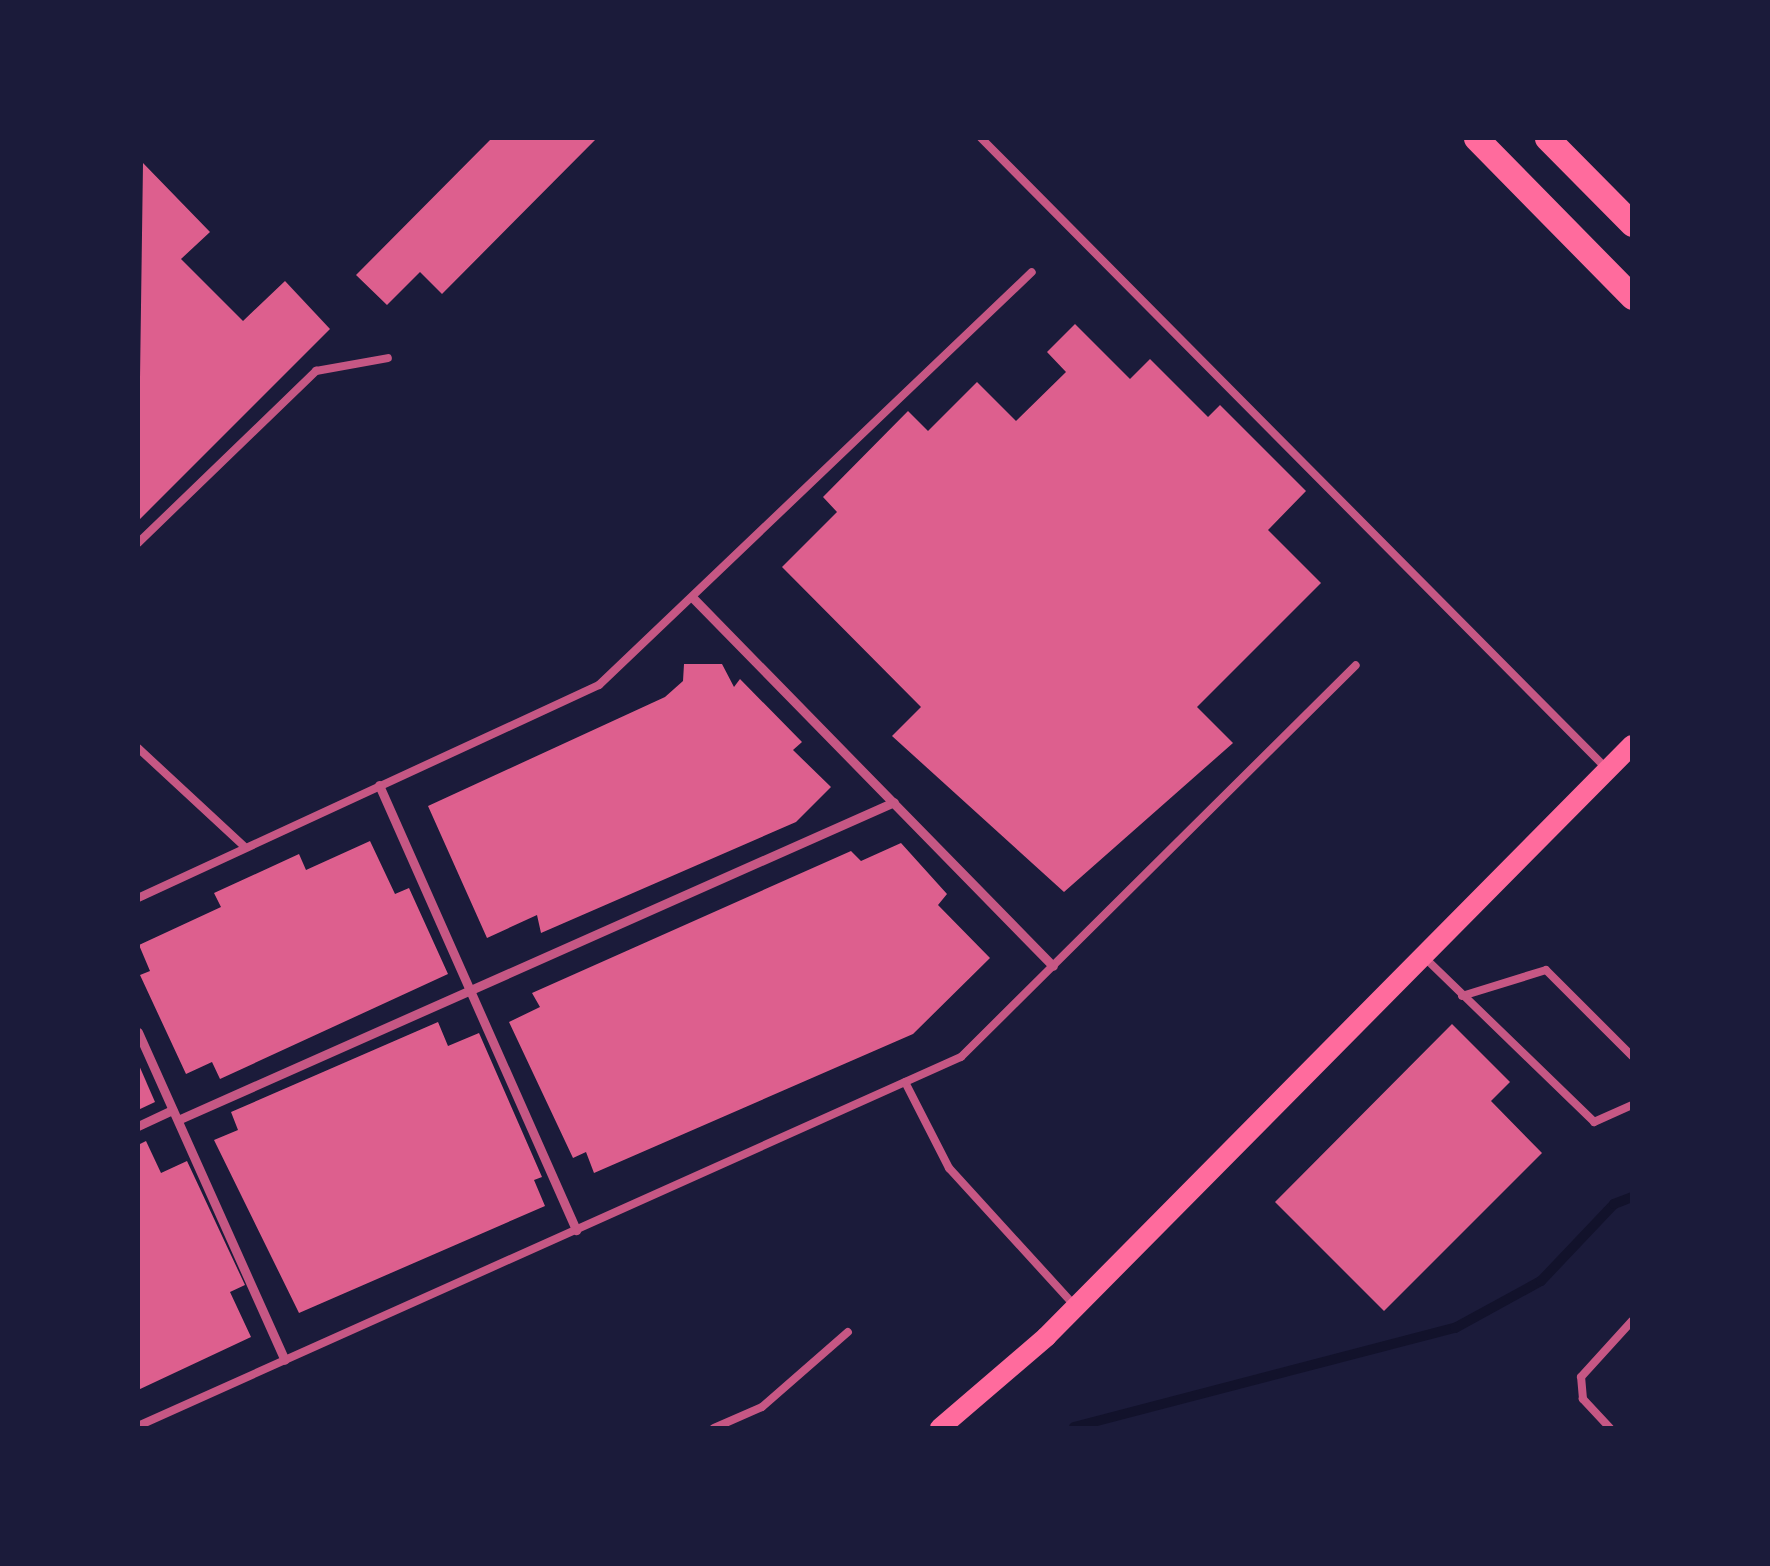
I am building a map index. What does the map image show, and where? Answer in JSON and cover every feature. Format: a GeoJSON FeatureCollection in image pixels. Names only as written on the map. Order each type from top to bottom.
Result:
{"type":"FeatureCollection","features":[{"type":"Feature","properties":{"kind":"main road"},"geometry":{"type":"LineString","coordinates":[[1476,138],[1632,297]]}},
{"type":"Feature","properties":{"kind":"main road"},"geometry":{"type":"LineString","coordinates":[[1547,138],[1632,224]]}},
{"type":"Feature","properties":{"kind":"main road"},"geometry":{"type":"LineString","coordinates":[[940,1428],[1076,1307],[1632,745]]}},
{"type":"Feature","properties":{"kind":"street"},"geometry":{"type":"LineString","coordinates":[[692,597],[1053,966]]}},
{"type":"Feature","properties":{"kind":"street"},"geometry":{"type":"LineString","coordinates":[[379,785],[576,1230]]}},
{"type":"Feature","properties":{"kind":"street"},"geometry":{"type":"LineString","coordinates":[[138,1126],[176,1114],[470,988],[894,802]]}},
{"type":"Feature","properties":{"kind":"street"},"geometry":{"type":"LineString","coordinates":[[138,1032],[285,1360]]}},
{"type":"Feature","properties":{"kind":"lane"},"geometry":{"type":"LineString","coordinates":[[981,138],[1608,770]]}},
{"type":"Feature","properties":{"kind":"lane"},"geometry":{"type":"LineString","coordinates":[[138,898],[599,685],[1032,272]]}},
{"type":"Feature","properties":{"kind":"lane"},"geometry":{"type":"LineString","coordinates":[[138,543],[316,371],[388,358]]}},
{"type":"Feature","properties":{"kind":"lane"},"geometry":{"type":"LineString","coordinates":[[138,1426],[960,1057],[1356,666]]}},
{"type":"Feature","properties":{"kind":"lane"},"geometry":{"type":"LineString","coordinates":[[138,748],[244,846]]}},
{"type":"Feature","properties":{"kind":"lane"},"geometry":{"type":"LineString","coordinates":[[1424,958],[1594,1122],[1632,1105]]}},
{"type":"Feature","properties":{"kind":"lane"},"geometry":{"type":"LineString","coordinates":[[1462,996],[1546,970],[1632,1056]]}},
{"type":"Feature","properties":{"kind":"lane"},"geometry":{"type":"LineString","coordinates":[[905,1082],[949,1168],[1076,1307]]}},
{"type":"Feature","properties":{"kind":"lane"},"geometry":{"type":"LineString","coordinates":[[1610,1428],[1582,1399],[1581,1376],[1632,1321]]}},
{"type":"Feature","properties":{"kind":"lane"},"geometry":{"type":"LineString","coordinates":[[714,1428],[762,1408],[848,1332]]}},
{"type":"Feature","properties":{"kind":"building"},"geometry":{"type":"Polygon","coordinates":[[[492,138],[597,138],[442,294],[420,272],[387,305],[356,275],[492,138]]]}},
{"type":"Feature","properties":{"kind":"building"},"geometry":{"type":"Polygon","coordinates":[[[143,163],[210,232],[181,259],[243,321],[285,281],[330,329],[138,521],[143,163]]]}},
{"type":"Feature","properties":{"kind":"building"},"geometry":{"type":"Polygon","coordinates":[[[1075,324],[1130,379],[1150,359],[1208,417],[1220,405],[1306,491],[1268,530],[1321,583],[1197,707],[1233,743],[1064,892],[892,736],[921,707],[782,567],[837,512],[823,497],[908,411],[928,431],[977,382],[1016,421],[1066,372],[1047,352],[1075,324]]]}},
{"type":"Feature","properties":{"kind":"building"},"geometry":{"type":"Polygon","coordinates":[[[684,664],[722,664],[734,687],[740,679],[802,742],[793,750],[831,787],[796,822],[541,933],[537,915],[487,938],[428,806],[665,697],[683,681],[684,664]]]}},
{"type":"Feature","properties":{"kind":"building"},"geometry":{"type":"Polygon","coordinates":[[[370,841],[395,894],[409,888],[448,974],[220,1079],[212,1062],[186,1074],[140,975],[150,971],[139,945],[221,907],[214,893],[299,854],[306,870],[370,841]]]}},
{"type":"Feature","properties":{"kind":"building"},"geometry":{"type":"Polygon","coordinates":[[[901,843],[947,894],[938,905],[990,958],[913,1034],[594,1173],[586,1152],[573,1158],[509,1022],[540,1007],[532,993],[851,851],[861,861],[901,843]]]}},
{"type":"Feature","properties":{"kind":"building"},"geometry":{"type":"Polygon","coordinates":[[[438,1022],[448,1046],[479,1033],[542,1177],[534,1180],[545,1206],[299,1313],[214,1140],[238,1130],[231,1112],[438,1022]]]}},
{"type":"Feature","properties":{"kind":"building"},"geometry":{"type":"Polygon","coordinates":[[[1452,1024],[1510,1082],[1491,1101],[1542,1153],[1384,1311],[1275,1202],[1452,1024]]]}},
{"type":"Feature","properties":{"kind":"building"},"geometry":{"type":"Polygon","coordinates":[[[138,1063],[155,1102],[138,1110],[138,1063]]]}},
{"type":"Feature","properties":{"kind":"building"},"geometry":{"type":"Polygon","coordinates":[[[146,1141],[161,1173],[187,1161],[245,1285],[230,1292],[251,1337],[138,1390],[138,1145],[146,1141]]]}},
{"type":"Feature","properties":{"kind":"waterway"},"geometry":{"type":"LineString","coordinates":[[1074,1427],[1455,1328],[1541,1281],[1614,1204],[1632,1197]]}}]}
